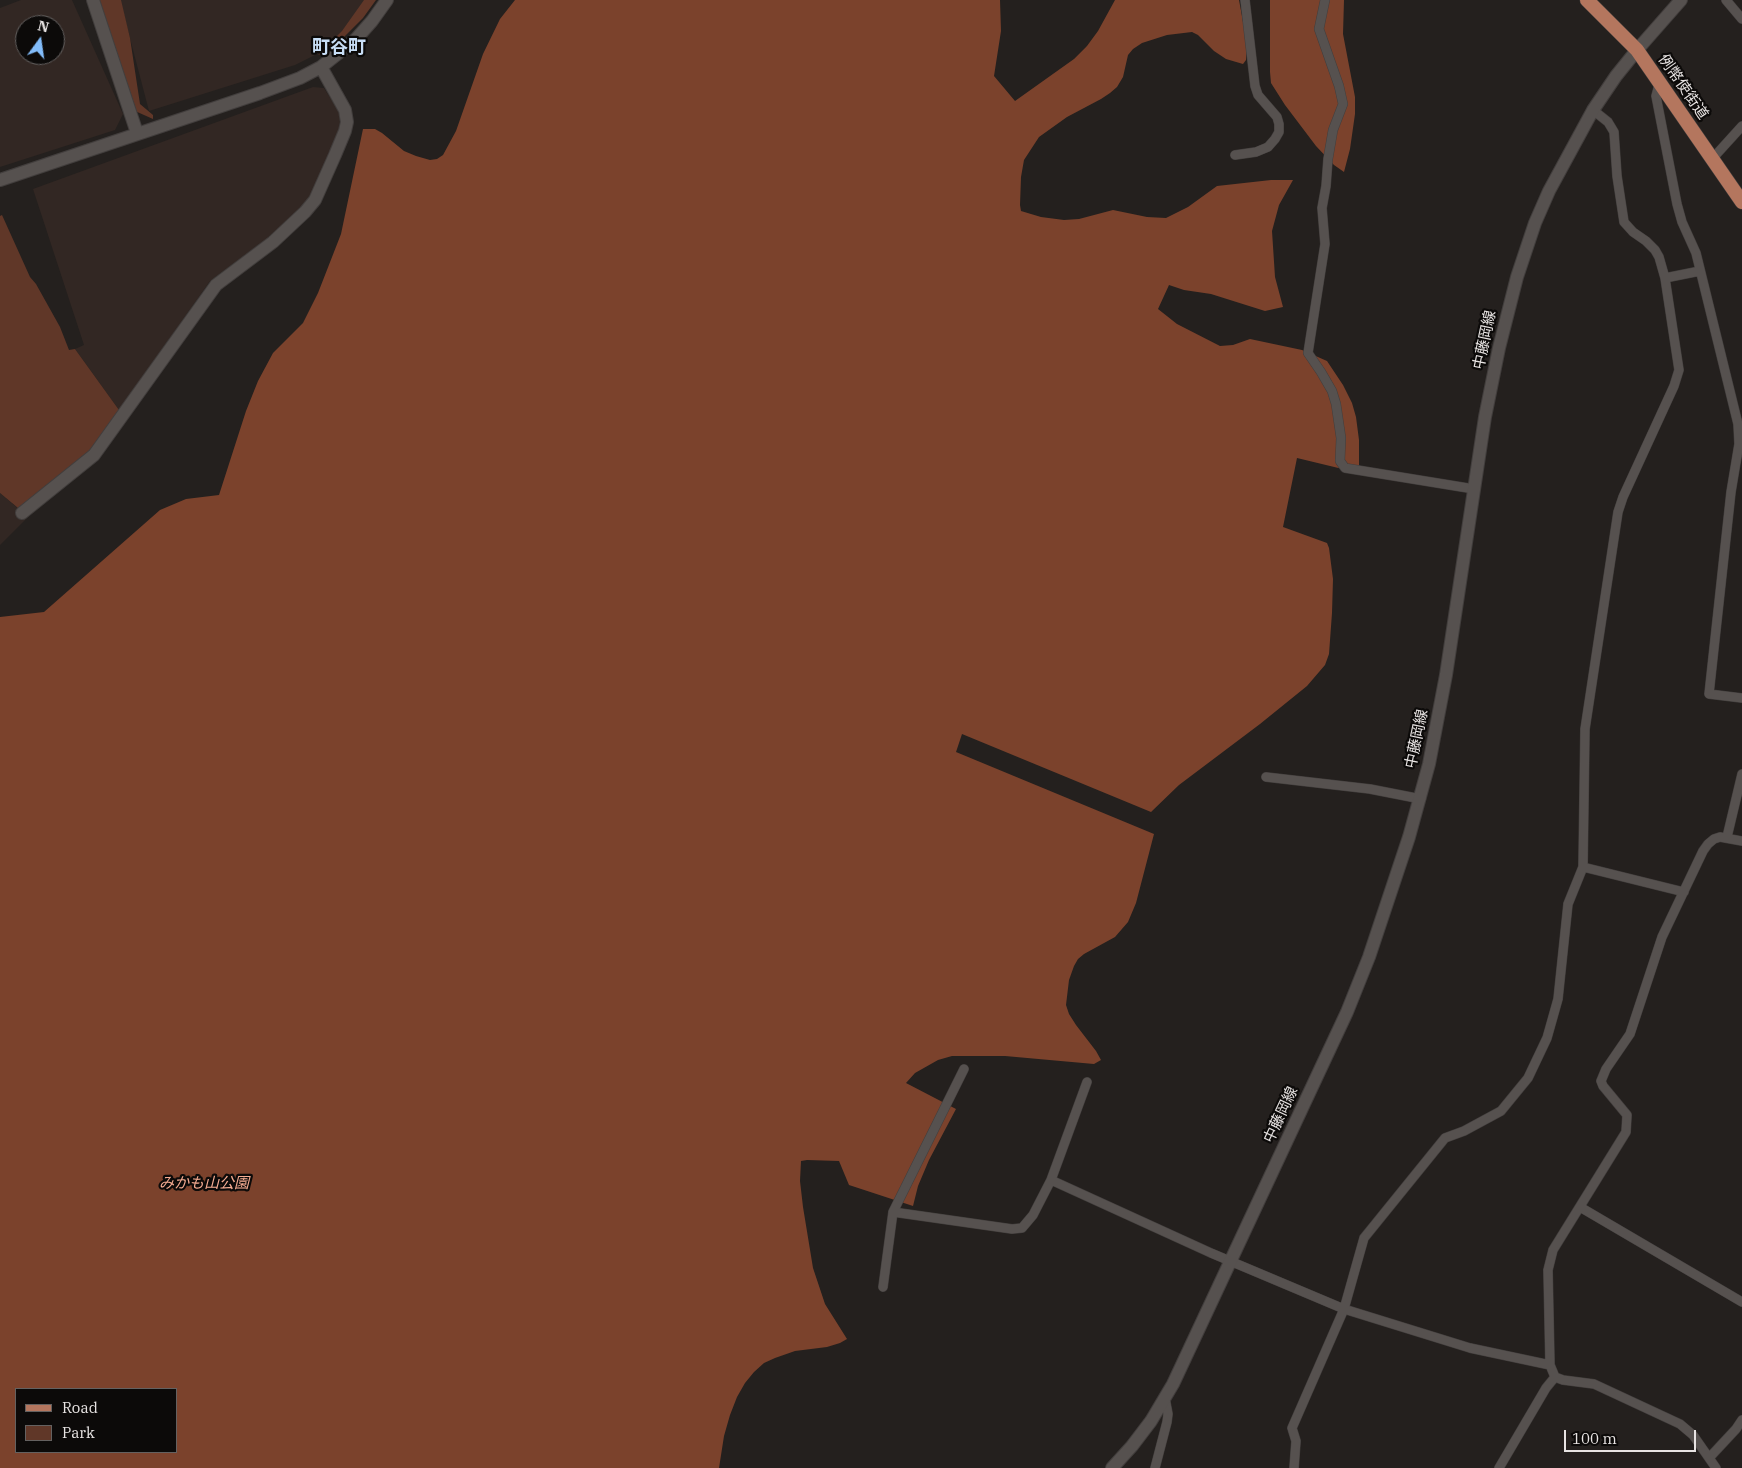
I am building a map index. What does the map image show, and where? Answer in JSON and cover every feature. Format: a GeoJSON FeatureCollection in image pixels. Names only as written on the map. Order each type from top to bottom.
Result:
{"type":"FeatureCollection","features":[{"type":"Feature","properties":{"kind":"main road"},"geometry":{"type":"LineString","coordinates":[[93,0],[137,133]]}},
{"type":"Feature","properties":{"kind":"main road"},"geometry":{"type":"LineString","coordinates":[[0,180],[300,78],[321,67],[356,39],[387,0]]}},
{"type":"Feature","properties":{"kind":"main road","name":"例幣使街道"},"geometry":{"type":"LineString","coordinates":[[1587,0],[1637,50],[1742,202]]}},
{"type":"Feature","properties":{"kind":"main road","name":"中藤岡線"},"geometry":{"type":"LineString","coordinates":[[1112,1468],[1132,1446],[1165,1398],[1232,1262],[1358,986],[1394,885],[1420,798],[1446,675],[1474,489],[1498,348],[1517,277],[1535,223],[1548,191],[1592,110],[1637,50],[1681,0]]}},
{"type":"Feature","properties":{"kind":"main road"},"geometry":{"type":"LineString","coordinates":[[22,512],[94,455],[216,285],[274,242],[315,200],[345,131],[347,122],[345,110],[321,67]]}},
{"type":"Feature","properties":{"kind":"street"},"geometry":{"type":"LineString","coordinates":[[1235,155],[1256,152],[1268,147],[1276,140],[1279,132],[1277,117],[1258,95],[1255,86],[1245,0]]}},
{"type":"Feature","properties":{"kind":"street"},"geometry":{"type":"LineString","coordinates":[[1325,0],[1319,29],[1339,86],[1342,104],[1333,130],[1328,159],[1322,208],[1325,244],[1308,353],[1322,372],[1332,391],[1336,404],[1341,438],[1340,461],[1345,468],[1474,489]]}},
{"type":"Feature","properties":{"kind":"street"},"geometry":{"type":"LineString","coordinates":[[1726,0],[1742,19]]}},
{"type":"Feature","properties":{"kind":"street"},"geometry":{"type":"LineString","coordinates":[[1660,82],[1656,96],[1677,204],[1682,222],[1692,242],[1738,424],[1739,444],[1731,492],[1709,694],[1742,698]]}},
{"type":"Feature","properties":{"kind":"street"},"geometry":{"type":"LineString","coordinates":[[1294,1468],[1296,1441],[1292,1428],[1344,1309],[1364,1238],[1445,1138],[1464,1131],[1501,1111],[1528,1078],[1547,1038],[1558,999],[1568,904],[1583,867],[1586,729],[1618,512],[1623,497],[1674,386],[1679,370],[1665,278],[1659,257],[1646,240],[1633,232],[1624,222],[1617,176],[1614,132],[1608,122],[1592,110]]}},
{"type":"Feature","properties":{"kind":"street"},"geometry":{"type":"LineString","coordinates":[[1713,158],[1742,126]]}},
{"type":"Feature","properties":{"kind":"street"},"geometry":{"type":"LineString","coordinates":[[1665,278],[1700,271]]}},
{"type":"Feature","properties":{"kind":"street"},"geometry":{"type":"LineString","coordinates":[[1727,837],[1742,774]]}},
{"type":"Feature","properties":{"kind":"street"},"geometry":{"type":"LineString","coordinates":[[1266,777],[1370,789],[1420,798]]}},
{"type":"Feature","properties":{"kind":"street"},"geometry":{"type":"LineString","coordinates":[[1716,1468],[1693,1435],[1680,1424],[1594,1384],[1562,1380],[1555,1377],[1550,1365],[1548,1270],[1553,1250],[1626,1132],[1627,1116],[1601,1081],[1606,1069],[1630,1034],[1662,937],[1703,850],[1708,844],[1714,839],[1727,837],[1742,841]]}},
{"type":"Feature","properties":{"kind":"street"},"geometry":{"type":"LineString","coordinates":[[1583,867],[1684,892]]}},
{"type":"Feature","properties":{"kind":"street"},"geometry":{"type":"LineString","coordinates":[[883,1287],[893,1212],[964,1069]]}},
{"type":"Feature","properties":{"kind":"street"},"geometry":{"type":"LineString","coordinates":[[893,1212],[1012,1230],[1022,1228],[1033,1215],[1051,1180],[1087,1082]]}},
{"type":"Feature","properties":{"kind":"street"},"geometry":{"type":"LineString","coordinates":[[1051,1180],[1232,1262],[1344,1309],[1470,1348],[1550,1365]]}},
{"type":"Feature","properties":{"kind":"street"},"geometry":{"type":"LineString","coordinates":[[1580,1207],[1742,1302]]}},
{"type":"Feature","properties":{"kind":"street"},"geometry":{"type":"LineString","coordinates":[[1499,1468],[1546,1388],[1555,1377]]}},
{"type":"Feature","properties":{"kind":"street"},"geometry":{"type":"LineString","coordinates":[[1156,1468],[1167,1422],[1168,1414],[1165,1398]]}},
{"type":"Feature","properties":{"kind":"street"},"geometry":{"type":"LineString","coordinates":[[1709,1458],[1742,1420]]}},
{"type":"Feature","properties":{"kind":"shaded area"},"geometry":{"type":"Polygon","coordinates":[[[21,0],[72,0],[123,114],[115,130],[0,167],[0,8],[21,0]]]}},
{"type":"Feature","properties":{"kind":"shaded area"},"geometry":{"type":"Polygon","coordinates":[[[120,0],[367,0],[359,15],[327,49],[295,65],[149,111],[120,0]]]}},
{"type":"Feature","properties":{"kind":"shaded area"},"geometry":{"type":"Polygon","coordinates":[[[313,87],[324,88],[338,110],[340,120],[339,132],[312,193],[303,207],[265,240],[210,281],[119,410],[75,349],[84,345],[33,189],[313,87]]]}},
{"type":"Feature","properties":{"kind":"shaded area"},"geometry":{"type":"Polygon","coordinates":[[[0,493],[28,517],[0,545],[0,493]]]}},
{"type":"Feature","properties":{"kind":"green space"},"geometry":{"type":"Polygon","coordinates":[[[99,0],[121,0],[130,38],[140,104],[153,115],[153,119],[135,111],[99,0]]]}},
{"type":"Feature","properties":{"kind":"green space"},"geometry":{"type":"Polygon","coordinates":[[[364,0],[376,0],[363,18],[341,40],[326,52],[318,55],[342,31],[364,0]]]}},
{"type":"Feature","properties":{"kind":"green space","name":"みかも山公園"},"geometry":{"type":"Polygon","coordinates":[[[515,0],[1000,0],[1001,31],[994,76],[1015,101],[1074,59],[1087,46],[1098,31],[1115,0],[1239,0],[1247,43],[1246,60],[1243,64],[1226,59],[1192,32],[1167,35],[1142,43],[1128,55],[1123,77],[1117,87],[1101,99],[1067,117],[1039,137],[1024,160],[1020,205],[1021,211],[1041,217],[1064,220],[1079,219],[1113,210],[1147,217],[1166,218],[1188,207],[1217,186],[1271,180],[1293,180],[1279,205],[1272,231],[1275,277],[1283,307],[1265,311],[1211,294],[1184,290],[1169,285],[1158,309],[1177,324],[1220,346],[1233,345],[1250,339],[1302,350],[1327,361],[1352,403],[1359,440],[1359,473],[1297,458],[1283,527],[1327,543],[1329,548],[1333,579],[1329,654],[1325,665],[1307,686],[1179,785],[1151,812],[962,734],[956,752],[1154,834],[1136,903],[1128,922],[1115,937],[1078,959],[1069,980],[1066,1005],[1069,1014],[1101,1060],[1094,1064],[1005,1056],[952,1056],[938,1060],[915,1073],[906,1083],[956,1109],[929,1160],[918,1186],[913,1206],[849,1185],[839,1161],[801,1161],[800,1181],[813,1268],[825,1304],[847,1339],[827,1347],[795,1351],[775,1358],[764,1363],[754,1372],[737,1397],[730,1415],[724,1436],[719,1468],[0,1468],[0,617],[44,612],[160,510],[186,499],[219,495],[246,411],[258,381],[273,353],[303,323],[318,293],[341,234],[363,129],[375,129],[404,151],[416,156],[430,160],[437,159],[443,155],[456,131],[483,54],[500,19],[515,0]]]}},
{"type":"Feature","properties":{"kind":"green space"},"geometry":{"type":"Polygon","coordinates":[[[1270,0],[1344,0],[1343,34],[1355,97],[1355,114],[1350,149],[1344,172],[1334,165],[1316,146],[1271,83],[1270,0]]]}},
{"type":"Feature","properties":{"kind":"green space"},"geometry":{"type":"Polygon","coordinates":[[[2,215],[30,277],[36,284],[60,327],[69,350],[75,349],[119,410],[91,452],[18,508],[0,493],[0,216],[2,215]]]}},
{"type":"Feature","properties":{"kind":"district","name":"町谷町"},"geometry":{"type":"Point","coordinates":[339,48]}}]}
